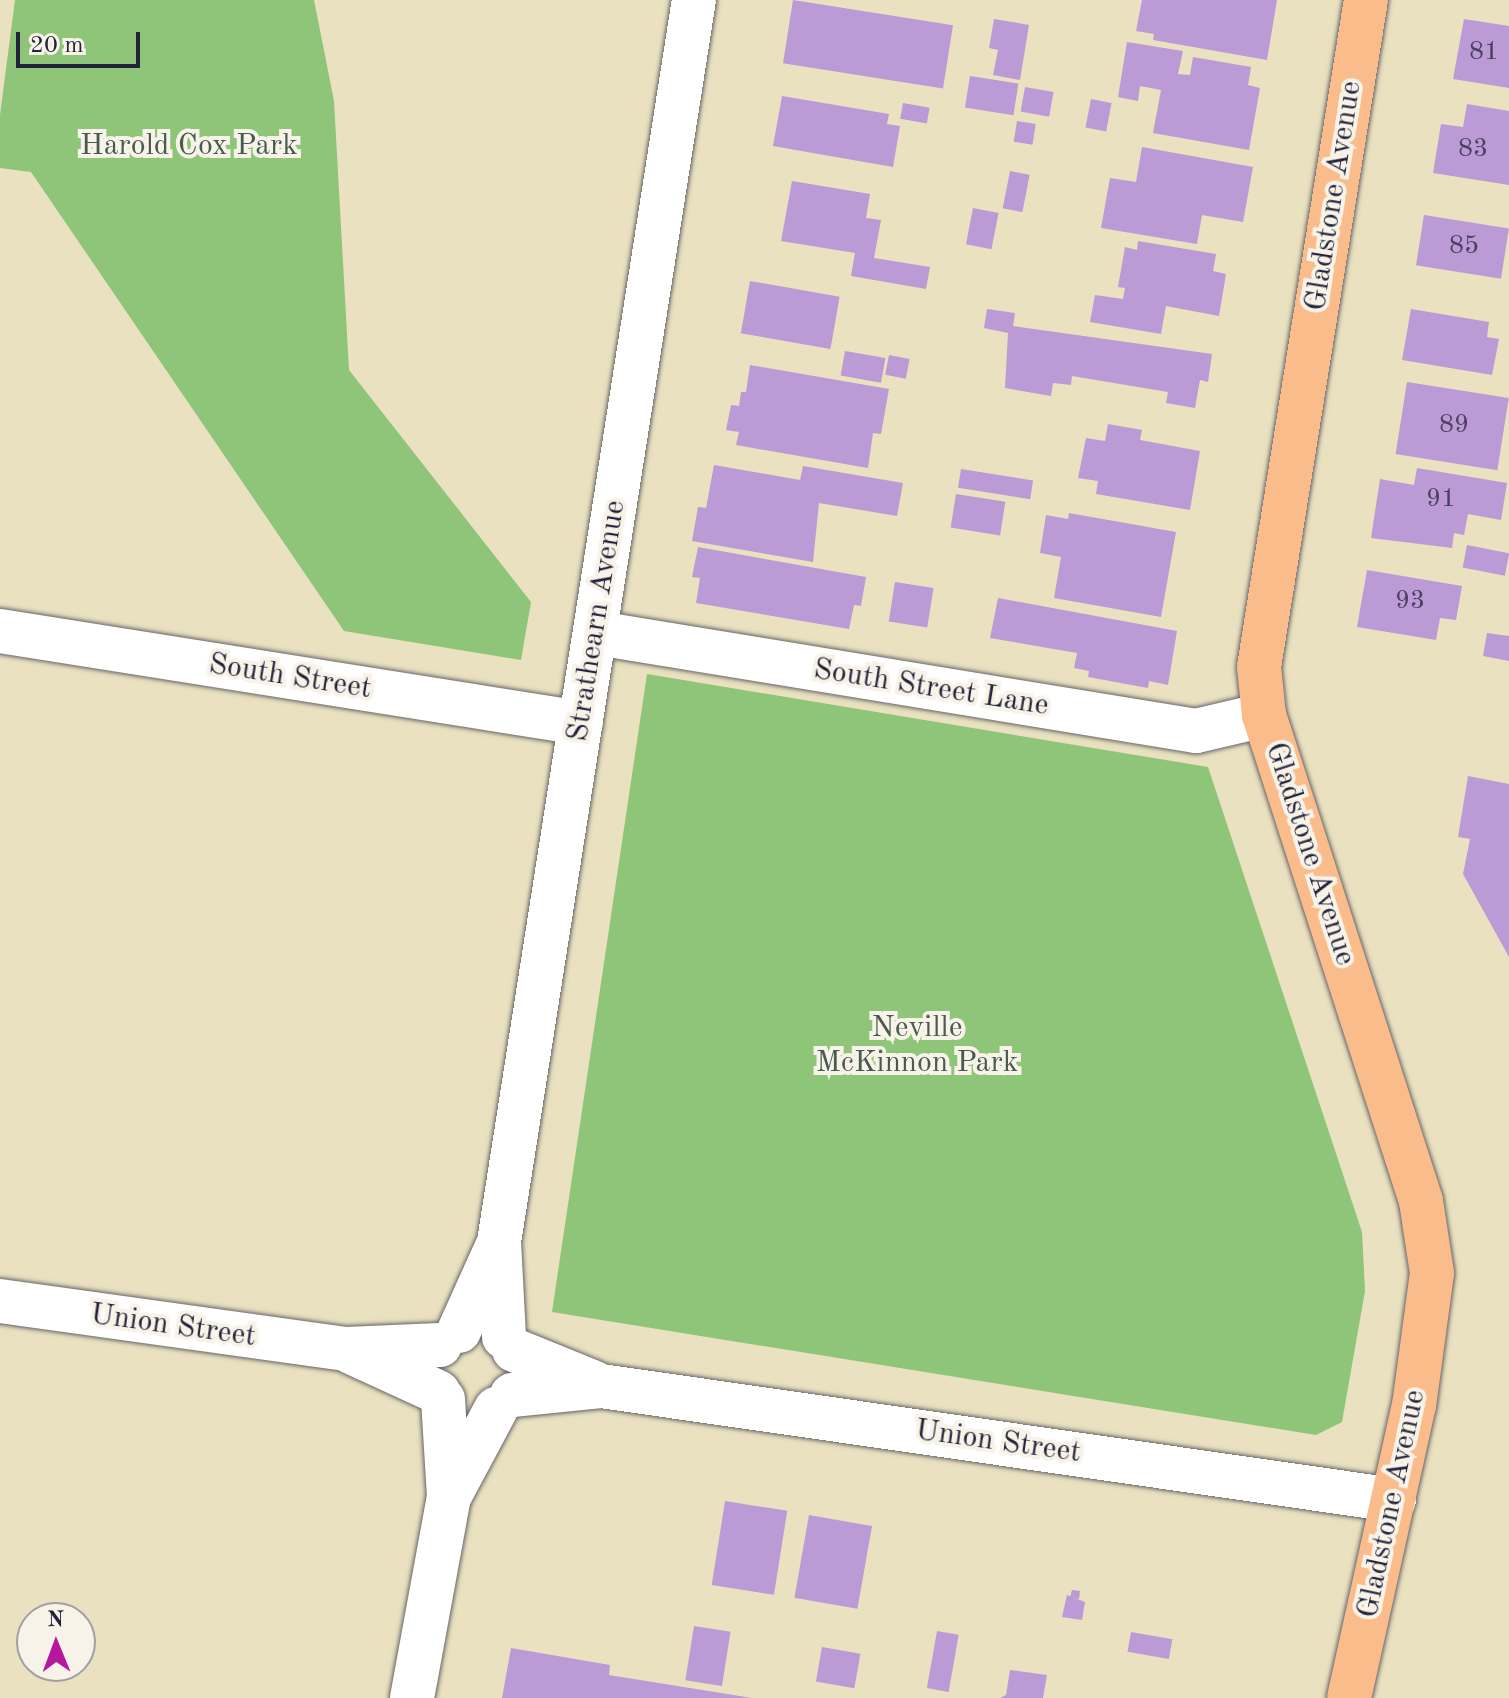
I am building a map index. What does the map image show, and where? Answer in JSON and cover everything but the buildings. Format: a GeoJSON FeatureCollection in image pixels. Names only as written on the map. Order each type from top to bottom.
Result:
{"type":"FeatureCollection","features":[{"type":"Feature","properties":{"kind":"main road","name":"Gladstone Avenue"},"geometry":{"type":"LineString","coordinates":[[1349,1698],[1394,1500],[1427,1332],[1429,1236],[1264,715],[1259,667],[1265,608],[1366,0]]}},
{"type":"Feature","properties":{"kind":"street","name":"Strathearn Avenue"},"geometry":{"type":"LineString","coordinates":[[509,1344],[499,1242],[694,0]]}},
{"type":"Feature","properties":{"kind":"street","name":"South Street"},"geometry":{"type":"LineString","coordinates":[[0,631],[581,723]]}},
{"type":"Feature","properties":{"kind":"street","name":"South Street Lane"},"geometry":{"type":"LineString","coordinates":[[597,633],[1196,731],[1264,715]]}},
{"type":"Feature","properties":{"kind":"street","name":"Strathearn Avenue"},"geometry":{"type":"LineString","coordinates":[[450,1338],[499,1242]]}},
{"type":"Feature","properties":{"kind":"street","name":"Union Street"},"geometry":{"type":"LineString","coordinates":[[0,1301],[346,1349],[450,1338]]}},
{"type":"Feature","properties":{"kind":"street"},"geometry":{"type":"LineString","coordinates":[[412,1698],[449,1497],[440,1395],[433,1362],[450,1338],[481,1327],[509,1344],[519,1374],[449,1497]]}},
{"type":"Feature","properties":{"kind":"street","name":"Union Street"},"geometry":{"type":"LineString","coordinates":[[509,1344],[601,1386],[1394,1500]]}},
{"type":"Feature","properties":{"kind":"street","name":"Union Street"},"geometry":{"type":"LineString","coordinates":[[346,1349],[440,1395]]}},
{"type":"Feature","properties":{"kind":"street","name":"Union Street"},"geometry":{"type":"LineString","coordinates":[[504,1402],[601,1386]]}},
{"type":"Feature","properties":{"kind":"street"},"geometry":{"type":"LineString","coordinates":[[440,1395],[465,1413],[504,1402]]}},
{"type":"Feature","properties":{"kind":"green space","name":"Harold Cox Park"},"geometry":{"type":"Polygon","coordinates":[[[15,0],[314,0],[334,101],[349,370],[531,602],[521,660],[344,631],[31,172],[0,168],[0,115],[15,0]]]}},
{"type":"Feature","properties":{"kind":"green space","name":"Neville McKinnon Park"},"geometry":{"type":"Polygon","coordinates":[[[647,674],[1208,767],[1362,1232],[1365,1291],[1342,1422],[1316,1435],[552,1312],[647,674]]]}}]}
